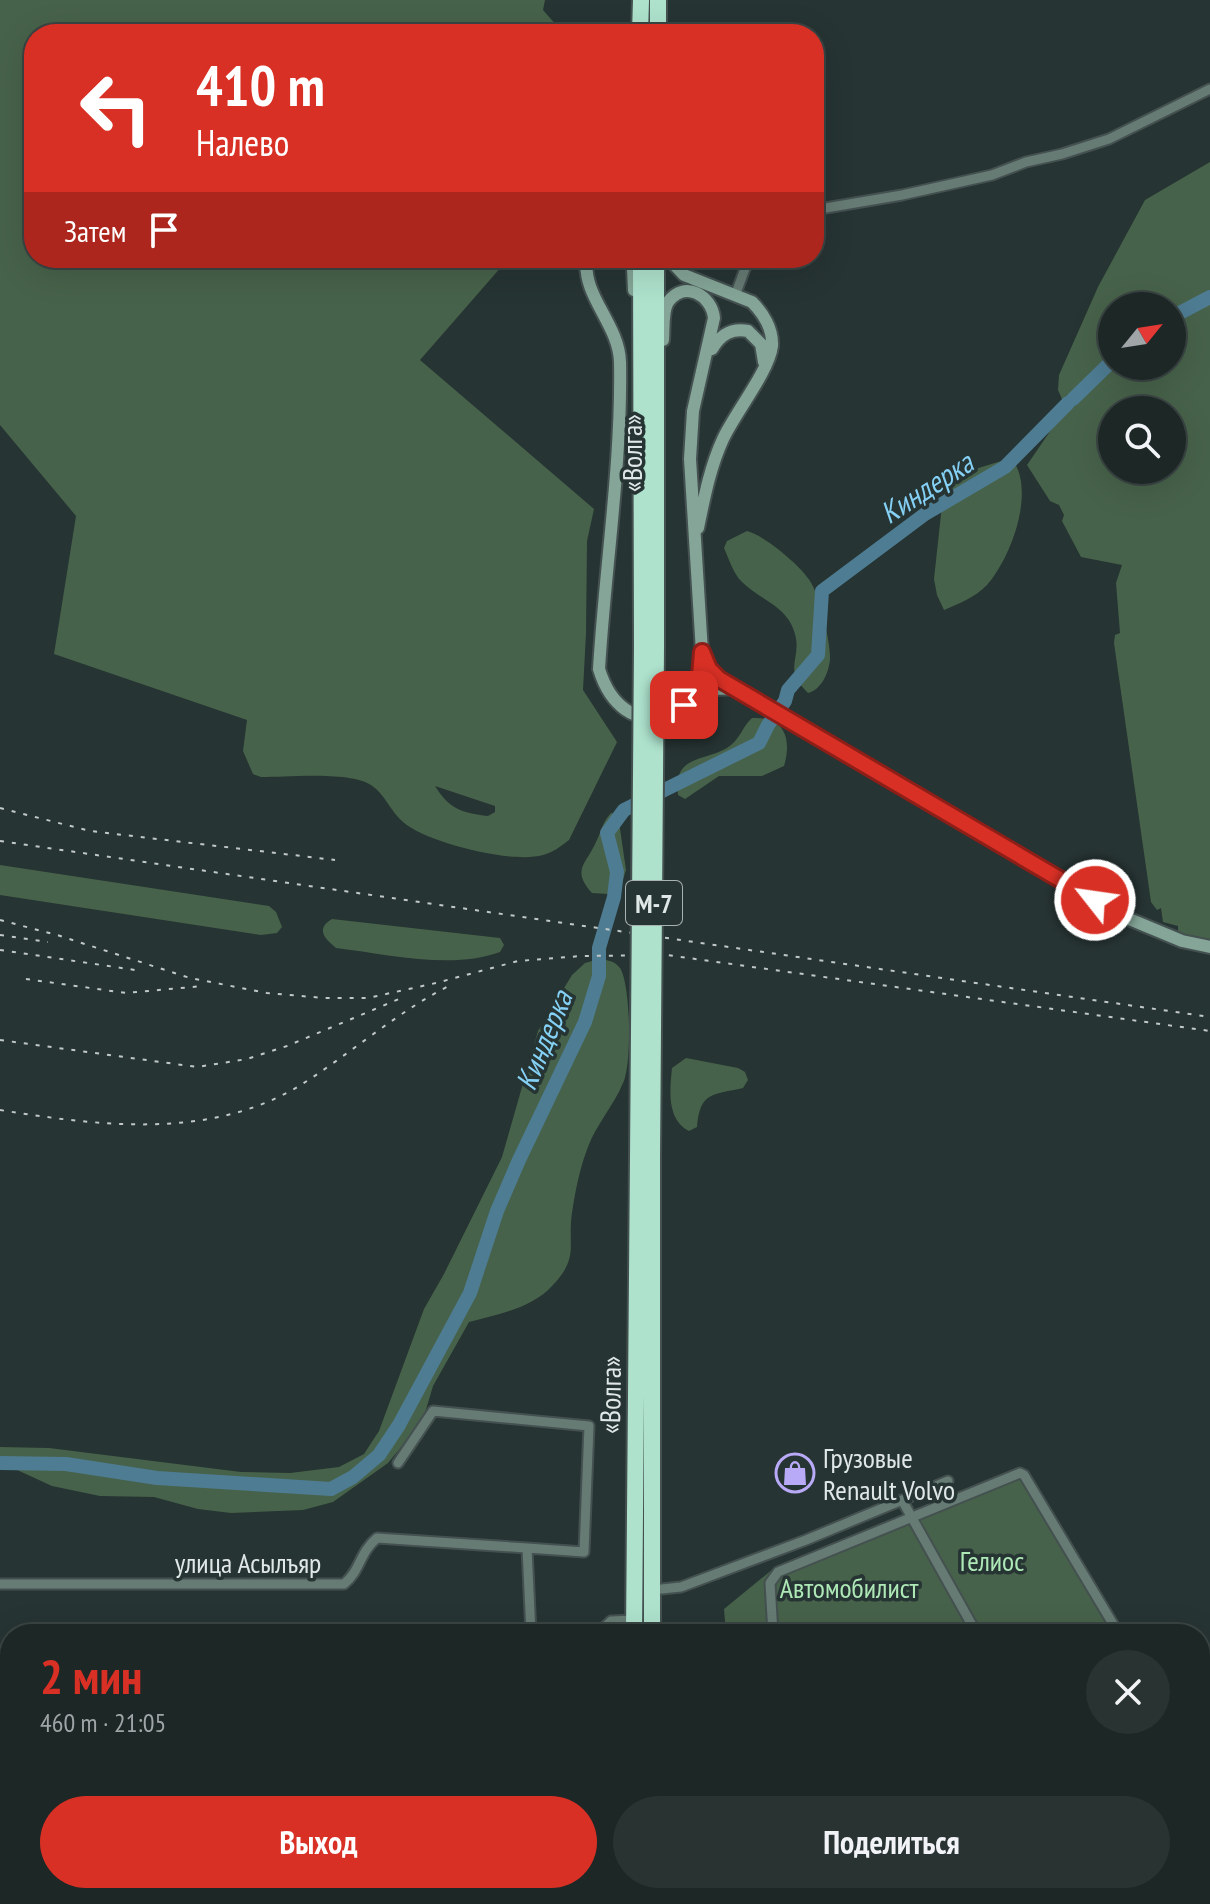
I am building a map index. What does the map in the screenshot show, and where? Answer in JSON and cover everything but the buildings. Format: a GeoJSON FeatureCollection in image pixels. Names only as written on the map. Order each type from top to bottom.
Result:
{"type":"FeatureCollection","features":[{"type":"Feature","properties":{"kind":"highway"},"geometry":{"type":"LineString","coordinates":[[640,24],[641,0]]}},
{"type":"Feature","properties":{"kind":"highway"},"geometry":{"type":"LineString","coordinates":[[658,0],[658,24]]}},
{"type":"Feature","properties":{"kind":"highway","name":"«Волга»"},"geometry":{"type":"LineString","coordinates":[[641,268],[649,648]]}},
{"type":"Feature","properties":{"kind":"highway","name":"«Волга»"},"geometry":{"type":"LineString","coordinates":[[649,648],[657,379],[656,268]]}},
{"type":"Feature","properties":{"kind":"highway","name":"М-7"},"geometry":{"type":"LineString","coordinates":[[645,1157],[649,648]]}},
{"type":"Feature","properties":{"kind":"highway","name":"«Волга»"},"geometry":{"type":"LineString","coordinates":[[645,1157],[652,1624]]}},
{"type":"Feature","properties":{"kind":"highway","name":"«Волга»"},"geometry":{"type":"LineString","coordinates":[[634,1624],[645,1157]]}},
{"type":"Feature","properties":{"kind":"street"},"geometry":{"type":"LineString","coordinates":[[824,208],[992,175],[1026,162],[1062,154],[1109,139],[1210,89]]}},
{"type":"Feature","properties":{"kind":"street"},"geometry":{"type":"LineString","coordinates":[[587,268],[588,283],[617,343],[620,359],[614,497],[599,669],[604,687],[612,699],[631,715],[662,716],[715,689],[735,688]]}},
{"type":"Feature","properties":{"kind":"street"},"geometry":{"type":"LineString","coordinates":[[593,268],[598,300]]}},
{"type":"Feature","properties":{"kind":"street"},"geometry":{"type":"LineString","coordinates":[[633,268],[634,302],[641,328]]}},
{"type":"Feature","properties":{"kind":"street"},"geometry":{"type":"LineString","coordinates":[[677,268],[684,275],[736,293],[752,302],[768,325],[772,345],[764,367],[722,441],[706,490],[696,539]]}},
{"type":"Feature","properties":{"kind":"street"},"geometry":{"type":"LineString","coordinates":[[736,293],[745,268]]}},
{"type":"Feature","properties":{"kind":"street"},"geometry":{"type":"LineString","coordinates":[[657,379],[667,305],[673,297],[685,292],[700,293],[713,310],[713,334],[691,432],[690,488],[702,652],[700,676],[684,705]]}},
{"type":"Feature","properties":{"kind":"street"},"geometry":{"type":"LineString","coordinates":[[707,359],[717,340],[730,332],[743,330],[755,335],[761,344],[764,367]]}},
{"type":"Feature","properties":{"kind":"street"},"geometry":{"type":"LineString","coordinates":[[702,652],[714,675],[1122,916],[1158,933],[1210,947]]}},
{"type":"Feature","properties":{"kind":"street"},"geometry":{"type":"LineString","coordinates":[[398,1463],[433,1411],[589,1426],[584,1552],[527,1548],[531,1624]]}},
{"type":"Feature","properties":{"kind":"street"},"geometry":{"type":"LineString","coordinates":[[772,1624],[770,1583],[778,1572],[1020,1473],[1113,1624]]}},
{"type":"Feature","properties":{"kind":"street"},"geometry":{"type":"LineString","coordinates":[[652,1590],[681,1587],[806,1540],[948,1481]]}},
{"type":"Feature","properties":{"kind":"street"},"geometry":{"type":"LineString","coordinates":[[902,1500],[971,1624]]}},
{"type":"Feature","properties":{"kind":"street","name":"улица Асылъяр"},"geometry":{"type":"LineString","coordinates":[[0,1584],[344,1584],[353,1577],[365,1548],[377,1538],[527,1548]]}},
{"type":"Feature","properties":{"kind":"green space"},"geometry":{"type":"Polygon","coordinates":[[[0,0],[545,0],[543,10],[555,24],[24,24],[24,268],[500,268],[420,360],[594,509],[587,541],[583,690],[617,742],[569,840],[551,852],[529,857],[471,850],[415,830],[399,818],[376,788],[361,781],[334,776],[261,777],[253,774],[243,751],[247,720],[54,654],[76,516],[0,425],[0,0]],[[435,786],[451,805],[463,811],[488,816],[495,812],[495,806],[435,786]]]}},
{"type":"Feature","properties":{"kind":"green space"},"geometry":{"type":"Polygon","coordinates":[[[1210,162],[1210,939],[1178,933],[1178,926],[1163,922],[1161,908],[1157,910],[1151,902],[1114,643],[1115,635],[1120,633],[1116,583],[1122,565],[1081,557],[1062,521],[1064,515],[1059,505],[1050,501],[1027,465],[1066,408],[1058,390],[1059,375],[1098,287],[1145,200],[1210,162]]]}},
{"type":"Feature","properties":{"kind":"green space"},"geometry":{"type":"Polygon","coordinates":[[[1011,458],[1022,487],[1021,505],[1005,558],[982,590],[944,610],[934,579],[943,496],[952,482],[972,470],[1011,458]]]}},
{"type":"Feature","properties":{"kind":"green space"},"geometry":{"type":"Polygon","coordinates":[[[747,531],[763,538],[799,567],[813,587],[821,607],[830,659],[824,680],[808,693],[794,670],[797,643],[791,624],[780,610],[742,582],[724,548],[727,541],[747,531]]]}},
{"type":"Feature","properties":{"kind":"green space"},"geometry":{"type":"Polygon","coordinates":[[[752,718],[772,721],[783,731],[787,747],[784,766],[762,776],[719,776],[685,799],[678,795],[680,773],[685,766],[727,748],[752,718]]]}},
{"type":"Feature","properties":{"kind":"green space"},"geometry":{"type":"Polygon","coordinates":[[[611,813],[618,815],[626,870],[621,886],[608,894],[592,893],[582,878],[582,867],[611,813]]]}},
{"type":"Feature","properties":{"kind":"green space"},"geometry":{"type":"Polygon","coordinates":[[[0,865],[269,906],[276,912],[282,927],[277,933],[261,935],[0,895],[0,865]]]}},
{"type":"Feature","properties":{"kind":"green space"},"geometry":{"type":"Polygon","coordinates":[[[332,919],[500,938],[504,945],[500,952],[461,960],[398,957],[336,948],[325,938],[323,930],[332,919]]]}},
{"type":"Feature","properties":{"kind":"green space"},"geometry":{"type":"Polygon","coordinates":[[[599,959],[616,964],[624,977],[628,1007],[628,1060],[623,1083],[591,1139],[583,1163],[573,1205],[571,1251],[566,1267],[552,1286],[535,1300],[514,1310],[469,1322],[433,1386],[425,1413],[388,1463],[333,1502],[303,1510],[231,1513],[198,1509],[154,1497],[100,1496],[52,1486],[15,1469],[0,1468],[0,1447],[49,1448],[241,1472],[290,1473],[339,1467],[364,1454],[379,1431],[424,1309],[502,1157],[538,1031],[572,975],[585,963],[599,959]]]}},
{"type":"Feature","properties":{"kind":"green space"},"geometry":{"type":"Polygon","coordinates":[[[686,1058],[738,1068],[745,1072],[748,1080],[743,1088],[716,1094],[705,1101],[697,1127],[689,1131],[676,1119],[670,1094],[672,1068],[686,1058]]]}},
{"type":"Feature","properties":{"kind":"green space","name":"Гелиос"},"geometry":{"type":"Polygon","coordinates":[[[1024,1469],[1116,1624],[725,1624],[724,1609],[773,1569],[1024,1469]]]}},
{"type":"Feature","properties":{"kind":"waterway","name":"Киндерка"},"geometry":{"type":"LineString","coordinates":[[1186,310],[1210,297]]}},
{"type":"Feature","properties":{"kind":"waterway","name":"Киндерка"},"geometry":{"type":"LineString","coordinates":[[1073,399],[1098,375]]}},
{"type":"Feature","properties":{"kind":"waterway","name":"Киндерка"},"geometry":{"type":"LineString","coordinates":[[0,1463],[66,1464],[157,1478],[331,1489],[353,1477],[379,1455],[399,1425],[470,1293],[497,1211],[585,1022],[599,976],[599,948],[614,897],[617,872],[607,833],[624,810],[759,743],[785,701],[788,690],[818,655],[822,591],[925,514],[1005,467],[1068,403]]}},
{"type":"Feature","properties":{"kind":"railway"},"geometry":{"type":"LineString","coordinates":[[0,808],[90,831],[335,860]]}},
{"type":"Feature","properties":{"kind":"railway"},"geometry":{"type":"LineString","coordinates":[[0,841],[1210,1017]]}},
{"type":"Feature","properties":{"kind":"railway"},"geometry":{"type":"LineString","coordinates":[[0,920],[190,978],[267,993],[368,998],[518,961],[581,956],[667,955],[1210,1031]]}},
{"type":"Feature","properties":{"kind":"railway"},"geometry":{"type":"LineString","coordinates":[[0,935],[48,942]]}},
{"type":"Feature","properties":{"kind":"railway"},"geometry":{"type":"LineString","coordinates":[[0,950],[142,971]]}},
{"type":"Feature","properties":{"kind":"railway"},"geometry":{"type":"LineString","coordinates":[[26,979],[126,993],[203,986]]}},
{"type":"Feature","properties":{"kind":"railway"},"geometry":{"type":"LineString","coordinates":[[0,1110],[115,1124],[191,1122],[228,1115],[264,1103],[299,1086],[414,1006],[453,984]]}},
{"type":"Feature","properties":{"kind":"railway"},"geometry":{"type":"LineString","coordinates":[[0,1040],[197,1067],[247,1059],[287,1046],[399,999]]}},
{"type":"Feature","properties":{"kind":"place","name":"Грузовые Renault Volvo"},"geometry":{"type":"Point","coordinates":[795,1473]}},
{"type":"Feature","properties":{"kind":"route"},"geometry":{"type":"LineString","coordinates":[[684,705],[700,676],[702,652],[709,669],[719,679],[1095,900]]}},
{"type":"Feature","properties":{"kind":"park label","name":"Автомобилист"},"geometry":{"type":"Point","coordinates":[849,1587]}}]}
